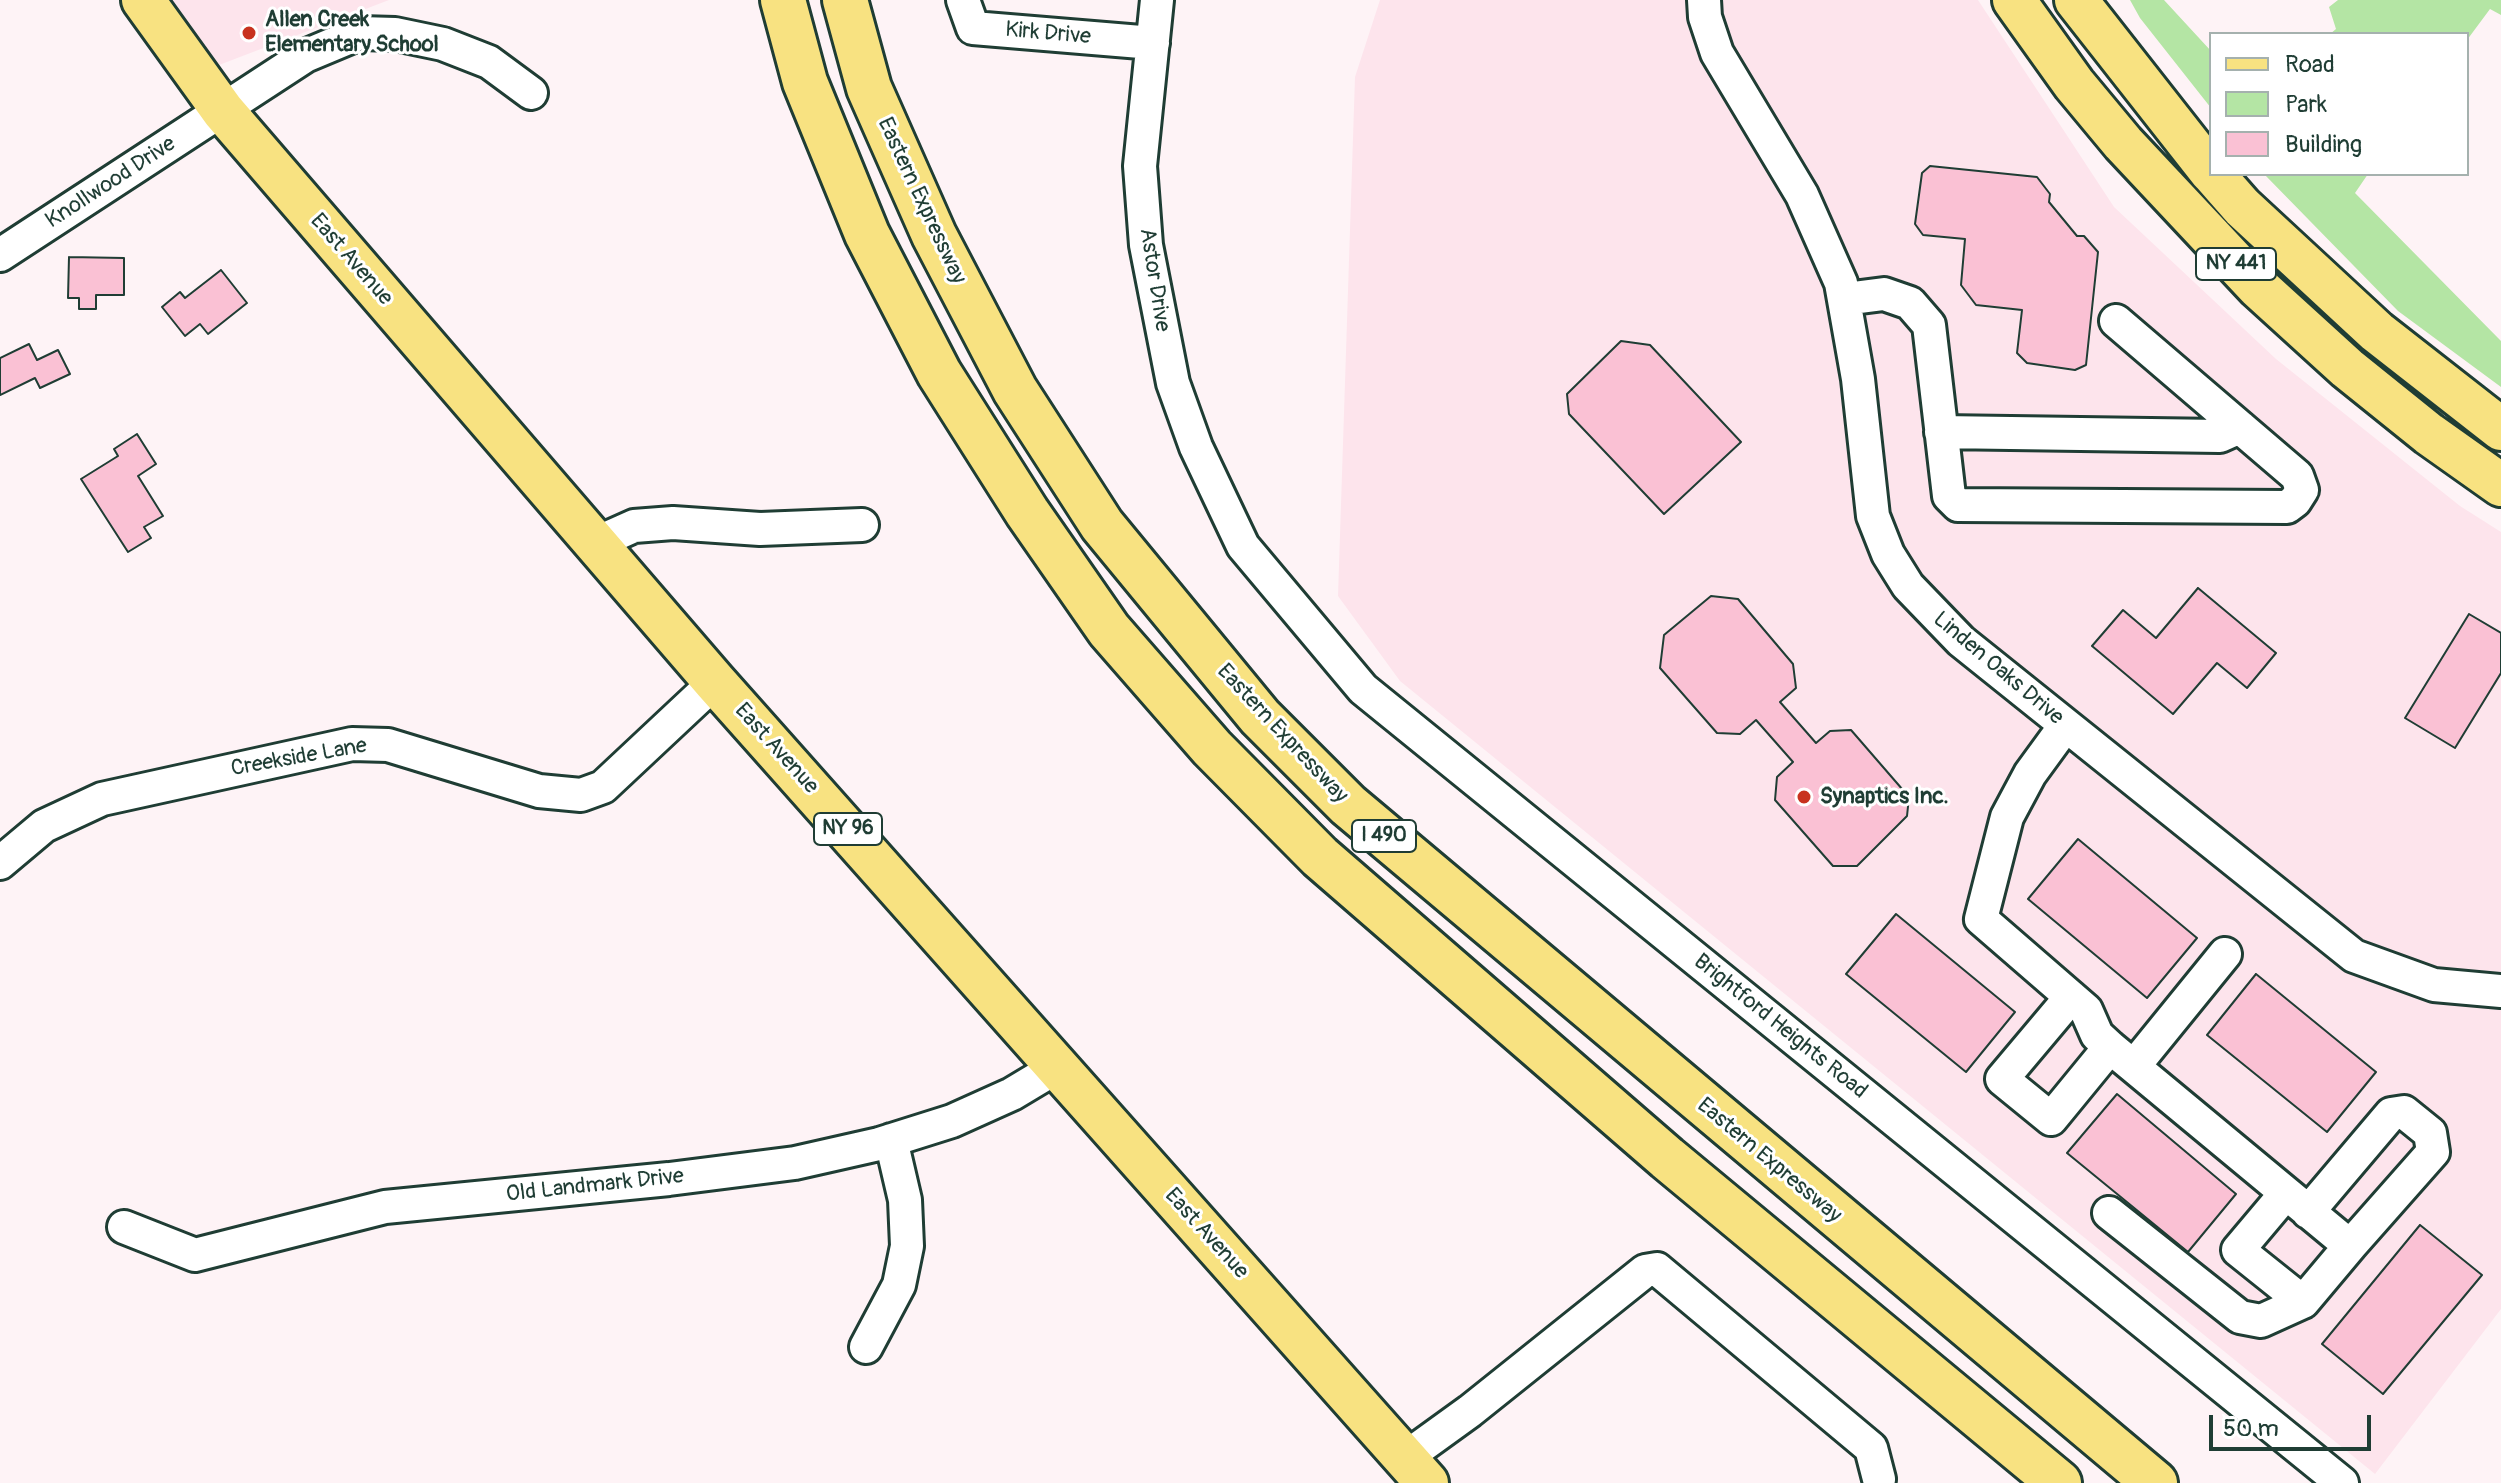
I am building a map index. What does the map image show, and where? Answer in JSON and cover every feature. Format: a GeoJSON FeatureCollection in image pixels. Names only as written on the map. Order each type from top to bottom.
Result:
{"type":"FeatureCollection","features":[{"type":"Feature","properties":{"kind":"highway","name":"I 490"},"geometry":{"type":"LineString","coordinates":[[783,0],[805,82],[867,234],[939,373],[1027,512],[1109,630],[1212,748],[1320,857],[1667,1158],[2059,1483]]}},
{"type":"Feature","properties":{"kind":"highway","name":"Eastern Expressway"},"geometry":{"type":"LineString","coordinates":[[845,0],[875,101],[934,235],[1015,390],[1102,525],[1260,717],[1348,805],[2155,1483]]}},
{"type":"Feature","properties":{"kind":"main road","name":"East Avenue"},"geometry":{"type":"LineString","coordinates":[[143,0],[223,111],[715,682],[1057,1067],[1411,1474]]}},
{"type":"Feature","properties":{"kind":"main road","name":"NY 441"},"geometry":{"type":"LineString","coordinates":[[2014,0],[2074,84],[2113,131],[2184,212],[2258,287],[2347,368],[2429,434],[2501,485]]}},
{"type":"Feature","properties":{"kind":"main road","name":"NY 441"},"geometry":{"type":"LineString","coordinates":[[2076,0],[2209,169]]}},
{"type":"Feature","properties":{"kind":"main road","name":"NY 441"},"geometry":{"type":"LineString","coordinates":[[2215,176],[2242,207],[2377,332],[2501,429]]}},
{"type":"Feature","properties":{"kind":"street","name":"Kirk Drive"},"geometry":{"type":"LineString","coordinates":[[963,0],[973,28],[1153,43]]}},
{"type":"Feature","properties":{"kind":"street","name":"Astor Drive"},"geometry":{"type":"LineString","coordinates":[[1157,0],[1140,166],[1146,245],[1156,311],[1173,383],[1196,447],[1243,546]]}},
{"type":"Feature","properties":{"kind":"street","name":"Linden Oaks Drive"},"geometry":{"type":"LineString","coordinates":[[1704,0],[1705,17],[1717,53],[1812,214],[1845,299],[1858,379],[1866,476],[1873,516],[1888,554],[1908,586],[1948,629],[2354,956],[2434,985],[2501,991]]}},
{"type":"Feature","properties":{"kind":"street","name":"Knollwood Drive"},"geometry":{"type":"LineString","coordinates":[[0,255],[305,56],[360,33],[395,34],[443,44],[489,62],[531,93]]}},
{"type":"Feature","properties":{"kind":"street"},"geometry":{"type":"LineString","coordinates":[[1845,299],[1884,294],[1910,303],[1929,325],[1949,496],[1958,505],[2287,507],[2302,490],[2297,476],[2116,321]]}},
{"type":"Feature","properties":{"kind":"street"},"geometry":{"type":"LineString","coordinates":[[1941,432],[2220,436],[2240,427]]}},
{"type":"Feature","properties":{"kind":"street"},"geometry":{"type":"LineString","coordinates":[[596,543],[634,526],[673,523],[760,529],[862,525]]}},
{"type":"Feature","properties":{"kind":"street","name":"Brightford Heights Road"},"geometry":{"type":"LineString","coordinates":[[1243,546],[1363,689],[2342,1483]]}},
{"type":"Feature","properties":{"kind":"street","name":"Creekside Lane"},"geometry":{"type":"LineString","coordinates":[[0,863],[44,826],[102,799],[352,744],[388,745],[539,791],[581,795],[603,787],[715,682]]}},
{"type":"Feature","properties":{"kind":"street"},"geometry":{"type":"LineString","coordinates":[[2065,726],[2030,774],[2007,817],[1981,919],[2086,1010],[2097,1035],[2350,1246]]}},
{"type":"Feature","properties":{"kind":"street"},"geometry":{"type":"LineString","coordinates":[[2071,997],[2002,1079],[2051,1119],[2122,1056],[2225,954]]}},
{"type":"Feature","properties":{"kind":"street","name":"Old Landmark Drive"},"geometry":{"type":"LineString","coordinates":[[124,1227],[195,1255],[385,1207],[764,1167],[891,1140],[952,1121],[1000,1100],[1057,1067]]}},
{"type":"Feature","properties":{"kind":"street"},"geometry":{"type":"LineString","coordinates":[[2109,1213],[2240,1317],[2261,1321],[2303,1302],[2433,1152],[2430,1133],[2404,1112],[2391,1114],[2297,1202],[2238,1250],[2303,1302]]}},
{"type":"Feature","properties":{"kind":"street"},"geometry":{"type":"LineString","coordinates":[[866,1347],[899,1285],[907,1246],[905,1200],[891,1140]]}},
{"type":"Feature","properties":{"kind":"street"},"geometry":{"type":"LineString","coordinates":[[1411,1474],[1470,1411],[1645,1271],[1657,1269],[1871,1448],[1881,1482]]}},
{"type":"Feature","properties":{"kind":"shaded area","name":"Allen Creek Elementary School"},"geometry":{"type":"Polygon","coordinates":[[[170,0],[389,0],[219,65],[170,0]]]}},
{"type":"Feature","properties":{"kind":"shaded area"},"geometry":{"type":"Polygon","coordinates":[[[1380,0],[1978,0],[2114,207],[2276,359],[2460,506],[2501,532],[2501,1309],[2375,1474],[1400,681],[1338,596],[1355,77],[1380,0]]]}},
{"type":"Feature","properties":{"kind":"green space"},"geometry":{"type":"Polygon","coordinates":[[[2130,0],[2164,0],[2209,49],[2209,105],[2140,18],[2130,0]]]}},
{"type":"Feature","properties":{"kind":"green space"},"geometry":{"type":"Polygon","coordinates":[[[2338,0],[2501,0],[2501,15],[2490,9],[2469,37],[2469,32],[2332,32],[2336,29],[2329,7],[2338,0]]]}},
{"type":"Feature","properties":{"kind":"green space"},"geometry":{"type":"Polygon","coordinates":[[[2266,176],[2367,176],[2355,193],[2501,341],[2501,387],[2398,311],[2266,176]]]}},
{"type":"Feature","properties":{"kind":"building"},"geometry":{"type":"Polygon","coordinates":[[[1930,166],[2037,177],[2050,194],[2049,202],[2077,236],[2084,236],[2098,252],[2086,365],[2075,370],[2027,363],[2017,353],[2022,310],[1976,305],[1961,285],[1965,239],[1923,235],[1915,224],[1922,173],[1930,166]]]}},
{"type":"Feature","properties":{"kind":"building"},"geometry":{"type":"Polygon","coordinates":[[[69,257],[124,258],[124,295],[96,295],[96,309],[79,309],[79,298],[68,298],[69,257]]]}},
{"type":"Feature","properties":{"kind":"building"},"geometry":{"type":"Polygon","coordinates":[[[221,270],[247,303],[208,334],[200,324],[185,336],[162,307],[180,292],[185,298],[221,270]]]}},
{"type":"Feature","properties":{"kind":"building"},"geometry":{"type":"Polygon","coordinates":[[[1621,341],[1650,345],[1741,442],[1664,514],[1569,414],[1567,394],[1621,341]]]}},
{"type":"Feature","properties":{"kind":"building"},"geometry":{"type":"Polygon","coordinates":[[[29,344],[37,360],[58,350],[70,374],[40,388],[35,378],[0,395],[0,358],[29,344]]]}},
{"type":"Feature","properties":{"kind":"building"},"geometry":{"type":"Polygon","coordinates":[[[137,434],[156,464],[138,476],[163,516],[144,527],[151,538],[128,552],[81,479],[118,456],[114,449],[137,434]]]}},
{"type":"Feature","properties":{"kind":"building"},"geometry":{"type":"Polygon","coordinates":[[[2198,588],[2276,653],[2247,688],[2217,663],[2173,714],[2092,646],[2123,610],[2156,638],[2198,588]]]}},
{"type":"Feature","properties":{"kind":"building"},"geometry":{"type":"Polygon","coordinates":[[[1711,596],[1738,599],[1793,664],[1796,688],[1780,702],[1816,743],[1830,731],[1851,730],[1909,797],[1907,816],[1857,866],[1833,866],[1775,800],[1777,777],[1793,762],[1756,720],[1740,734],[1717,733],[1660,668],[1664,635],[1711,596]]]}},
{"type":"Feature","properties":{"kind":"building"},"geometry":{"type":"Polygon","coordinates":[[[2469,614],[2501,633],[2501,673],[2455,748],[2405,718],[2469,614]]]}},
{"type":"Feature","properties":{"kind":"building"},"geometry":{"type":"Polygon","coordinates":[[[2078,839],[2197,938],[2147,998],[2028,899],[2078,839]]]}},
{"type":"Feature","properties":{"kind":"building"},"geometry":{"type":"Polygon","coordinates":[[[1896,914],[2015,1012],[1966,1072],[1846,974],[1896,914]]]}},
{"type":"Feature","properties":{"kind":"building"},"geometry":{"type":"Polygon","coordinates":[[[2256,974],[2376,1072],[2327,1132],[2207,1035],[2256,974]]]}},
{"type":"Feature","properties":{"kind":"building"},"geometry":{"type":"Polygon","coordinates":[[[2117,1094],[2236,1194],[2188,1252],[2067,1153],[2117,1094]]]}},
{"type":"Feature","properties":{"kind":"building"},"geometry":{"type":"Polygon","coordinates":[[[2420,1225],[2482,1275],[2383,1394],[2322,1344],[2420,1225]]]}},
{"type":"Feature","properties":{"kind":"place","name":"Allen Creek Elementary School"},"geometry":{"type":"Point","coordinates":[249,33]}},
{"type":"Feature","properties":{"kind":"place","name":"Synaptics Inc."},"geometry":{"type":"Point","coordinates":[1804,797]}}]}
